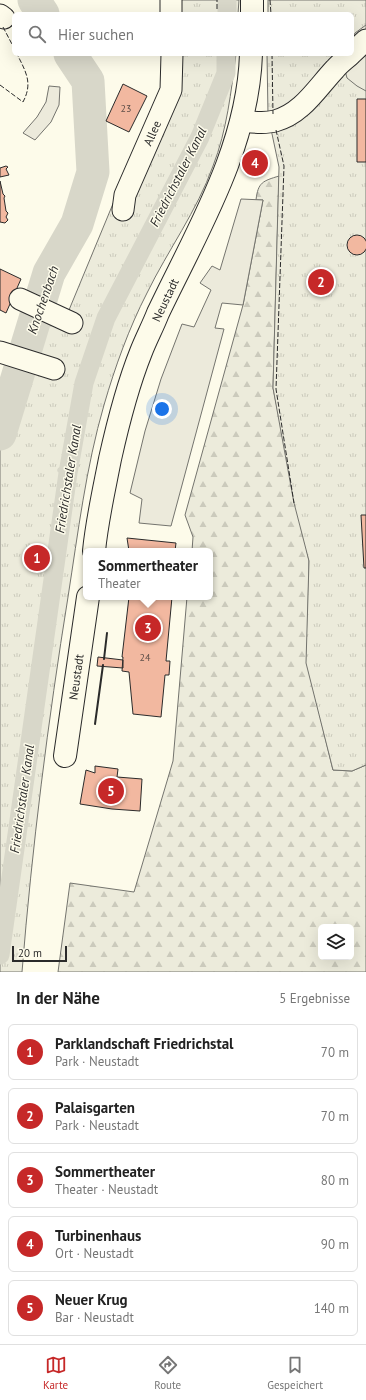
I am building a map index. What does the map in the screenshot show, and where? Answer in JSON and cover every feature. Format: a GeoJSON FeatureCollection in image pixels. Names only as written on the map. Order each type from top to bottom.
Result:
{"type":"FeatureCollection","features":[{"type":"Feature","properties":{"kind":"main road"},"geometry":{"type":"LineString","coordinates":[[252,0],[252,12]]}},
{"type":"Feature","properties":{"kind":"main road","name":"Neustadt"},"geometry":{"type":"LineString","coordinates":[[94,548],[99,511],[122,408],[141,352],[170,289],[204,222],[221,182],[241,121],[250,70],[251,56]]}},
{"type":"Feature","properties":{"kind":"main road","name":"Neustadt"},"geometry":{"type":"LineString","coordinates":[[65,756],[88,600]]}},
{"type":"Feature","properties":{"kind":"street"},"geometry":{"type":"LineString","coordinates":[[171,0],[171,12]]}},
{"type":"Feature","properties":{"kind":"street"},"geometry":{"type":"LineString","coordinates":[[354,52],[366,40]]}},
{"type":"Feature","properties":{"kind":"street","name":"Allee"},"geometry":{"type":"LineString","coordinates":[[123,210],[125,195],[171,90],[172,56]]}},
{"type":"Feature","properties":{"kind":"street"},"geometry":{"type":"LineString","coordinates":[[241,121],[257,123],[274,121],[286,117],[306,102],[336,68],[350,56]]}},
{"type":"Feature","properties":{"kind":"street"},"geometry":{"type":"LineString","coordinates":[[27,302],[52,315],[72,323]]}},
{"type":"Feature","properties":{"kind":"street"},"geometry":{"type":"LineString","coordinates":[[7,354],[54,369]]}},
{"type":"Feature","properties":{"kind":"green space"},"geometry":{"type":"Polygon","coordinates":[[[175,0],[239,0],[238,12],[176,12],[175,0]]]}},
{"type":"Feature","properties":{"kind":"green space"},"geometry":{"type":"Polygon","coordinates":[[[268,0],[366,0],[366,765],[352,771],[333,770],[306,663],[309,561],[294,503],[273,388],[279,167],[268,115],[267,56],[354,56],[354,12],[268,12],[268,0]]]}},
{"type":"Feature","properties":{"kind":"green space"},"geometry":{"type":"Polygon","coordinates":[[[174,56],[236,56],[228,111],[218,152],[191,215],[140,306],[113,376],[98,428],[83,500],[54,690],[41,784],[22,972],[0,972],[0,391],[31,298],[69,310],[174,56]]]}},
{"type":"Feature","properties":{"kind":"green space"},"geometry":{"type":"Polygon","coordinates":[[[279,176],[273,388],[309,561],[307,663],[333,770],[352,771],[366,765],[366,972],[58,972],[70,883],[134,892],[173,761],[187,600],[213,600],[213,548],[192,548],[193,537],[185,515],[243,305],[263,200],[256,200],[258,189],[262,183],[279,176]]]}},
{"type":"Feature","properties":{"kind":"shaded area"},"geometry":{"type":"Polygon","coordinates":[[[366,25],[366,91],[347,78],[342,59],[344,56],[354,56],[355,33],[366,25]]]}},
{"type":"Feature","properties":{"kind":"shaded area"},"geometry":{"type":"Polygon","coordinates":[[[49,86],[60,87],[59,105],[51,122],[35,140],[23,133],[37,117],[46,102],[49,86]]]}},
{"type":"Feature","properties":{"kind":"shaded area"},"geometry":{"type":"Polygon","coordinates":[[[241,199],[263,200],[243,305],[222,303],[215,328],[224,329],[171,526],[139,523],[142,499],[130,493],[145,431],[161,379],[182,324],[194,327],[211,290],[200,283],[212,266],[220,270],[241,199]]]}},
{"type":"Feature","properties":{"kind":"building"},"geometry":{"type":"Polygon","coordinates":[[[123,84],[147,96],[129,132],[106,121],[123,84]]]}},
{"type":"Feature","properties":{"kind":"building"},"geometry":{"type":"Polygon","coordinates":[[[357,99],[366,99],[366,162],[357,162],[357,99]]]}},
{"type":"Feature","properties":{"kind":"building"},"geometry":{"type":"Polygon","coordinates":[[[256,154],[262,157],[265,163],[262,169],[256,172],[250,169],[247,163],[250,157],[256,154]]]}},
{"type":"Feature","properties":{"kind":"building"},"geometry":{"type":"Polygon","coordinates":[[[6,166],[8,167],[6,169],[9,175],[0,177],[0,168],[6,166]]]}},
{"type":"Feature","properties":{"kind":"building"},"geometry":{"type":"Polygon","coordinates":[[[0,181],[3,194],[5,196],[6,211],[8,213],[6,217],[8,220],[5,223],[0,222],[0,181]]]}},
{"type":"Feature","properties":{"kind":"building"},"geometry":{"type":"Polygon","coordinates":[[[357,235],[364,238],[367,245],[364,252],[357,255],[350,252],[347,245],[350,238],[357,235]]]}},
{"type":"Feature","properties":{"kind":"building"},"geometry":{"type":"Polygon","coordinates":[[[0,269],[21,279],[6,313],[0,310],[0,269]]]}},
{"type":"Feature","properties":{"kind":"building"},"geometry":{"type":"Polygon","coordinates":[[[361,515],[366,515],[366,568],[364,568],[361,515]]]}},
{"type":"Feature","properties":{"kind":"building"},"geometry":{"type":"Polygon","coordinates":[[[127,538],[176,543],[175,548],[129,548],[127,538]]]}},
{"type":"Feature","properties":{"kind":"building"},"geometry":{"type":"Polygon","coordinates":[[[129,600],[172,600],[166,661],[170,661],[169,675],[165,675],[161,717],[133,714],[129,672],[122,671],[122,657],[129,600]]]}},
{"type":"Feature","properties":{"kind":"building"},"geometry":{"type":"Polygon","coordinates":[[[98,657],[123,660],[123,668],[97,666],[98,657]]]}},
{"type":"Feature","properties":{"kind":"building"},"geometry":{"type":"Polygon","coordinates":[[[95,766],[118,769],[117,777],[142,779],[140,811],[112,809],[80,804],[86,770],[95,773],[95,766]]]}},
{"type":"Feature","properties":{"kind":"waterway","name":"Knochenbach"},"geometry":{"type":"LineString","coordinates":[[34,0],[42,12]]}},
{"type":"Feature","properties":{"kind":"waterway","name":"Friedrichstaler Kanal"},"geometry":{"type":"LineString","coordinates":[[227,0],[227,12]]}},
{"type":"Feature","properties":{"kind":"waterway","name":"Knochenbach"},"geometry":{"type":"LineString","coordinates":[[0,434],[49,273],[77,224],[93,172],[88,81],[71,56]]}},
{"type":"Feature","properties":{"kind":"waterway","name":"Friedrichstaler Kanal"},"geometry":{"type":"LineString","coordinates":[[0,955],[68,473],[84,383],[106,318],[200,137],[226,73],[226,56]]}},
{"type":"Feature","properties":{"kind":"waterway"},"geometry":{"type":"LineString","coordinates":[[60,470],[68,473]]}},
{"type":"Feature","properties":{"kind":"fence"},"geometry":{"type":"LineString","coordinates":[[217,0],[217,9]]}},
{"type":"Feature","properties":{"kind":"fence"},"geometry":{"type":"LineString","coordinates":[[270,0],[271,12]]}},
{"type":"Feature","properties":{"kind":"fence"},"geometry":{"type":"LineString","coordinates":[[3,27],[12,44]]}},
{"type":"Feature","properties":{"kind":"fence"},"geometry":{"type":"LineString","coordinates":[[0,85],[23,102],[28,89],[28,83],[18,56]]}},
{"type":"Feature","properties":{"kind":"fence"},"geometry":{"type":"LineString","coordinates":[[272,56],[273,114]]}},
{"type":"Feature","properties":{"kind":"fence"},"geometry":{"type":"LineString","coordinates":[[276,130],[284,166],[276,389],[294,503]]}},
{"type":"Feature","properties":{"kind":"wall"},"geometry":{"type":"LineString","coordinates":[[104,659],[107,633]]}},
{"type":"Feature","properties":{"kind":"wall"},"geometry":{"type":"LineString","coordinates":[[95,724],[103,665]]}},
{"type":"Feature","properties":{"kind":"place","name":"Turbinenhaus"},"geometry":{"type":"Point","coordinates":[255,163]}},
{"type":"Feature","properties":{"kind":"place","name":"Palaisgarten"},"geometry":{"type":"Point","coordinates":[321,282]}},
{"type":"Feature","properties":{"kind":"place","name":"Parklandschaft Friedrichstal"},"geometry":{"type":"Point","coordinates":[37,558]}},
{"type":"Feature","properties":{"kind":"place","name":"Sommertheater"},"geometry":{"type":"Point","coordinates":[148,628]}},
{"type":"Feature","properties":{"kind":"place","name":"Neuer Krug"},"geometry":{"type":"Point","coordinates":[111,791]}}]}
